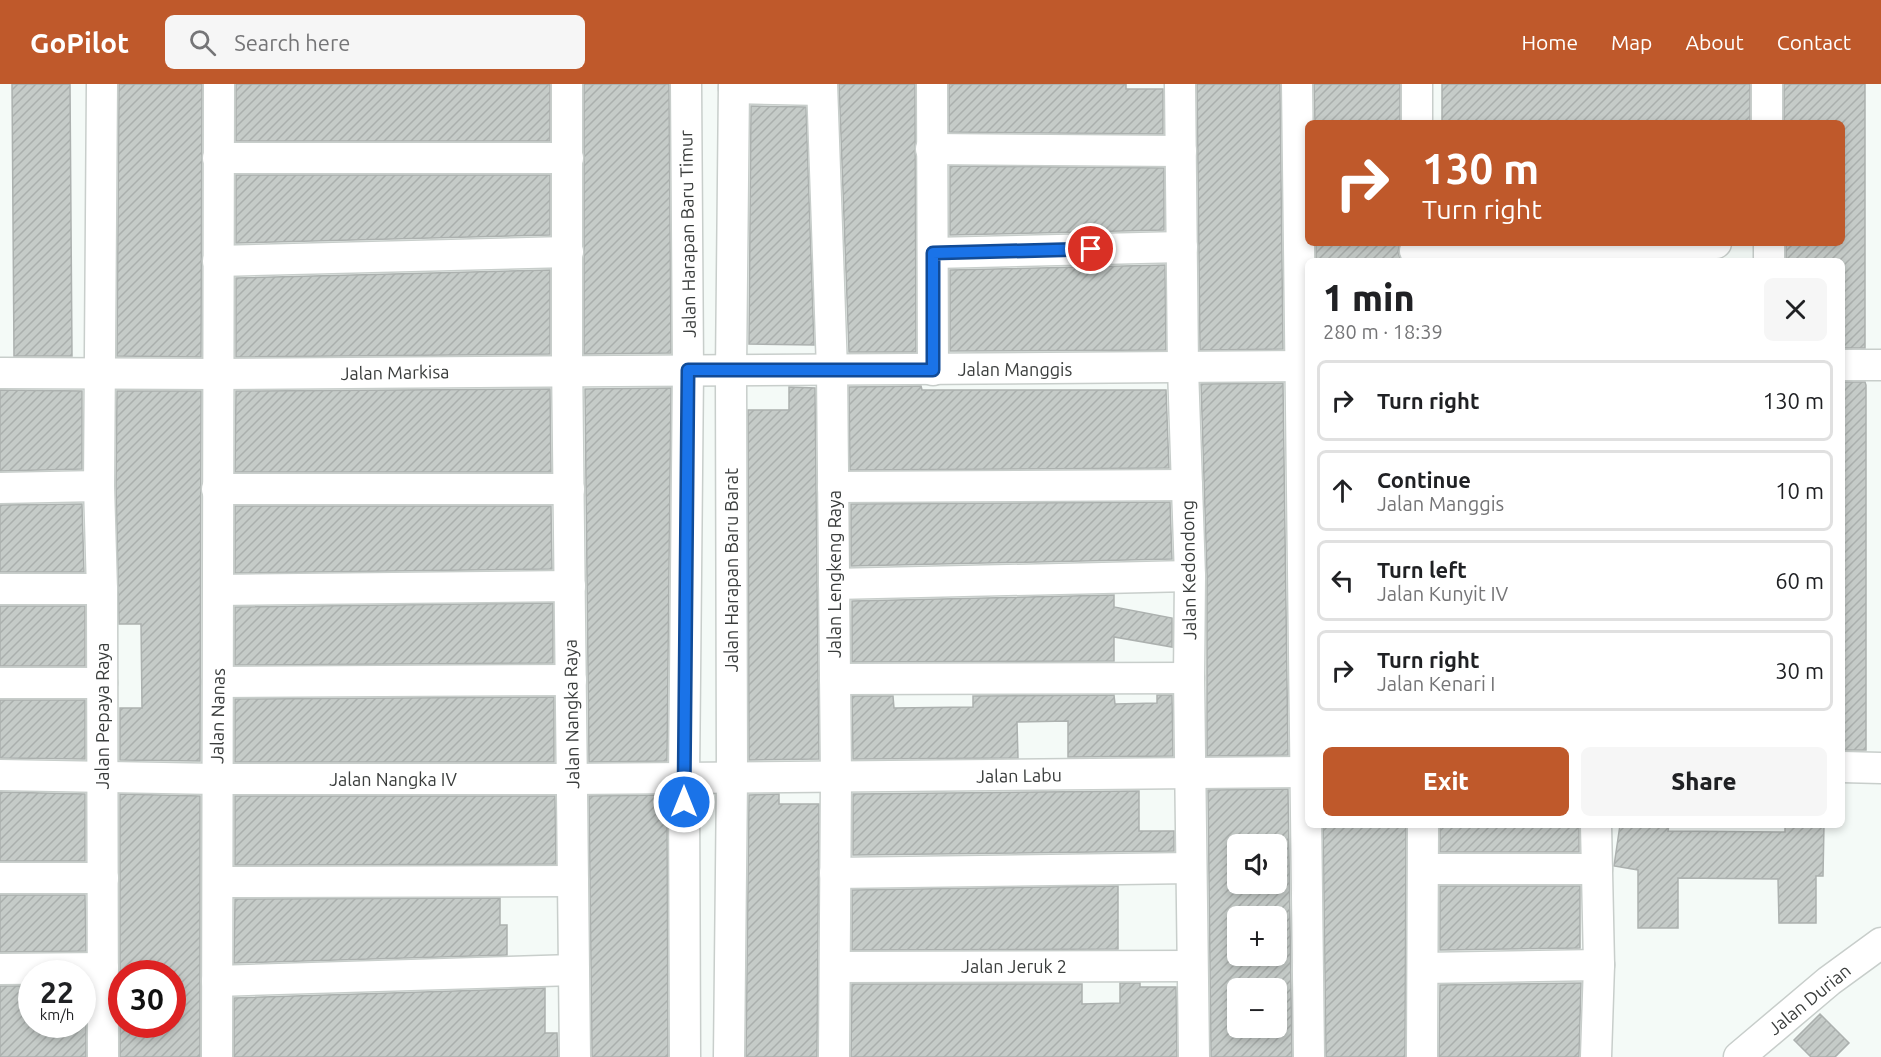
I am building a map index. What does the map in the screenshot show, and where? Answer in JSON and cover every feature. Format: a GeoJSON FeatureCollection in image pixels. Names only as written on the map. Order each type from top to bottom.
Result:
{"type":"FeatureCollection","features":[{"type":"Feature","properties":{"kind":"street","name":"Jalan Pepaya Raya"},"geometry":{"type":"LineString","coordinates":[[102,84],[99,486],[102,589],[104,1057]]}},
{"type":"Feature","properties":{"kind":"street","name":"Jalan Nanas"},"geometry":{"type":"LineString","coordinates":[[217,1057],[219,84]]}},
{"type":"Feature","properties":{"kind":"street","name":"Jalan Nangka Raya"},"geometry":{"type":"LineString","coordinates":[[567,84],[575,1057]]}},
{"type":"Feature","properties":{"kind":"street","name":"Jalan Harapan Baru Timur"},"geometry":{"type":"LineString","coordinates":[[684,779],[688,370],[686,84]]}},
{"type":"Feature","properties":{"kind":"street"},"geometry":{"type":"LineString","coordinates":[[932,84],[933,370]]}},
{"type":"Feature","properties":{"kind":"street","name":"Jalan Kedondong"},"geometry":{"type":"LineString","coordinates":[[1180,84],[1183,368],[1190,576],[1189,678],[1194,1057]]}},
{"type":"Feature","properties":{"kind":"street"},"geometry":{"type":"LineString","coordinates":[[1297,84],[1305,501]]}},
{"type":"Feature","properties":{"kind":"street"},"geometry":{"type":"LineString","coordinates":[[1417,84],[1417,120]]}},
{"type":"Feature","properties":{"kind":"street"},"geometry":{"type":"LineString","coordinates":[[1767,84],[1767,120]]}},
{"type":"Feature","properties":{"kind":"street"},"geometry":{"type":"LineString","coordinates":[[734,86],[822,87]]}},
{"type":"Feature","properties":{"kind":"street","name":"Jalan Harapan Baru Barat"},"geometry":{"type":"LineString","coordinates":[[729,1057],[734,86]]}},
{"type":"Feature","properties":{"kind":"street","name":"Jalan Lengkeng Raya"},"geometry":{"type":"LineString","coordinates":[[822,87],[832,370],[836,777],[834,1057]]}},
{"type":"Feature","properties":{"kind":"street"},"geometry":{"type":"LineString","coordinates":[[932,149],[1181,151]]}},
{"type":"Feature","properties":{"kind":"street"},"geometry":{"type":"LineString","coordinates":[[218,158],[568,158]]}},
{"type":"Feature","properties":{"kind":"street"},"geometry":{"type":"LineString","coordinates":[[1415,252],[1616,246]]}},
{"type":"Feature","properties":{"kind":"street"},"geometry":{"type":"LineString","coordinates":[[933,253],[1182,247]]}},
{"type":"Feature","properties":{"kind":"street"},"geometry":{"type":"LineString","coordinates":[[218,261],[568,252]]}},
{"type":"Feature","properties":{"kind":"street"},"geometry":{"type":"LineString","coordinates":[[1845,365],[1881,364]]}},
{"type":"Feature","properties":{"kind":"street","name":"Jalan Manggis"},"geometry":{"type":"LineString","coordinates":[[688,370],[1304,366]]}},
{"type":"Feature","properties":{"kind":"street","name":"Jalan Markisa"},"geometry":{"type":"LineString","coordinates":[[0,373],[218,374],[688,370]]}},
{"type":"Feature","properties":{"kind":"street"},"geometry":{"type":"LineString","coordinates":[[833,487],[1187,485]]}},
{"type":"Feature","properties":{"kind":"street"},"geometry":{"type":"LineString","coordinates":[[0,488],[99,486]]}},
{"type":"Feature","properties":{"kind":"street"},"geometry":{"type":"LineString","coordinates":[[217,489],[569,489]]}},
{"type":"Feature","properties":{"kind":"street"},"geometry":{"type":"LineString","coordinates":[[834,584],[1190,576]]}},
{"type":"Feature","properties":{"kind":"street"},"geometry":{"type":"LineString","coordinates":[[219,590],[570,586]]}},
{"type":"Feature","properties":{"kind":"street"},"geometry":{"type":"LineString","coordinates":[[0,589],[102,589]]}},
{"type":"Feature","properties":{"kind":"street"},"geometry":{"type":"LineString","coordinates":[[835,679],[1189,678]]}},
{"type":"Feature","properties":{"kind":"street"},"geometry":{"type":"LineString","coordinates":[[218,682],[571,680]]}},
{"type":"Feature","properties":{"kind":"street"},"geometry":{"type":"LineString","coordinates":[[0,683],[102,682]]}},
{"type":"Feature","properties":{"kind":"street"},"geometry":{"type":"LineString","coordinates":[[1845,767],[1881,768]]}},
{"type":"Feature","properties":{"kind":"street","name":"Jalan Labu"},"geometry":{"type":"LineString","coordinates":[[684,779],[1305,772]]}},
{"type":"Feature","properties":{"kind":"street","name":"Jalan Nangka IV"},"geometry":{"type":"LineString","coordinates":[[0,775],[217,779],[684,779]]}},
{"type":"Feature","properties":{"kind":"street"},"geometry":{"type":"LineString","coordinates":[[684,779],[685,1057]]}},
{"type":"Feature","properties":{"kind":"street"},"geometry":{"type":"LineString","coordinates":[[1307,828],[1308,1057]]}},
{"type":"Feature","properties":{"kind":"street"},"geometry":{"type":"LineString","coordinates":[[1422,1057],[1423,828]]}},
{"type":"Feature","properties":{"kind":"street"},"geometry":{"type":"LineString","coordinates":[[1596,828],[1599,965],[1596,1057]]}},
{"type":"Feature","properties":{"kind":"street"},"geometry":{"type":"LineString","coordinates":[[835,873],[1191,868]]}},
{"type":"Feature","properties":{"kind":"street"},"geometry":{"type":"LineString","coordinates":[[1423,869],[1597,869]]}},
{"type":"Feature","properties":{"kind":"street"},"geometry":{"type":"LineString","coordinates":[[0,878],[103,878]]}},
{"type":"Feature","properties":{"kind":"street"},"geometry":{"type":"LineString","coordinates":[[218,882],[573,881]]}},
{"type":"Feature","properties":{"kind":"street","name":"Jalan Durian"},"geometry":{"type":"LineString","coordinates":[[1739,1057],[1828,981],[1881,943]]}},
{"type":"Feature","properties":{"kind":"street"},"geometry":{"type":"LineString","coordinates":[[1423,968],[1599,965]]}},
{"type":"Feature","properties":{"kind":"street","name":"Jalan Jeruk 2"},"geometry":{"type":"LineString","coordinates":[[835,967],[1192,966]]}},
{"type":"Feature","properties":{"kind":"street"},"geometry":{"type":"LineString","coordinates":[[0,969],[103,968]]}},
{"type":"Feature","properties":{"kind":"street"},"geometry":{"type":"LineString","coordinates":[[217,981],[574,970]]}},
{"type":"Feature","properties":{"kind":"building"},"geometry":{"type":"Polygon","coordinates":[[[12,84],[70,84],[72,356],[14,356],[12,84]]]}},
{"type":"Feature","properties":{"kind":"building"},"geometry":{"type":"Polygon","coordinates":[[[119,84],[202,84],[201,357],[117,356],[119,84]]]}},
{"type":"Feature","properties":{"kind":"building"},"geometry":{"type":"Polygon","coordinates":[[[236,84],[550,84],[550,141],[236,141],[236,84]]]}},
{"type":"Feature","properties":{"kind":"building"},"geometry":{"type":"Polygon","coordinates":[[[584,84],[669,84],[671,353],[584,354],[584,84]]]}},
{"type":"Feature","properties":{"kind":"building"},"geometry":{"type":"Polygon","coordinates":[[[839,84],[915,84],[916,352],[849,352],[839,84]]]}},
{"type":"Feature","properties":{"kind":"building"},"geometry":{"type":"Polygon","coordinates":[[[949,84],[1126,84],[1126,89],[1163,89],[1163,134],[949,132],[949,84]]]}},
{"type":"Feature","properties":{"kind":"building"},"geometry":{"type":"Polygon","coordinates":[[[1197,84],[1280,84],[1283,349],[1200,350],[1197,84]]]}},
{"type":"Feature","properties":{"kind":"building"},"geometry":{"type":"Polygon","coordinates":[[[1314,84],[1400,84],[1400,120],[1315,120],[1314,84]]]}},
{"type":"Feature","properties":{"kind":"building"},"geometry":{"type":"Polygon","coordinates":[[[1442,84],[1750,84],[1750,120],[1442,120],[1442,84]]]}},
{"type":"Feature","properties":{"kind":"building"},"geometry":{"type":"Polygon","coordinates":[[[1784,84],[1865,84],[1865,348],[1845,348],[1845,258],[1786,258],[1786,246],[1845,246],[1845,120],[1784,120],[1784,84]]]}},
{"type":"Feature","properties":{"kind":"building"},"geometry":{"type":"Polygon","coordinates":[[[751,106],[806,107],[814,345],[749,344],[751,106]]]}},
{"type":"Feature","properties":{"kind":"building"},"geometry":{"type":"Polygon","coordinates":[[[950,166],[1164,168],[1164,230],[950,235],[950,166]]]}},
{"type":"Feature","properties":{"kind":"building"},"geometry":{"type":"Polygon","coordinates":[[[236,175],[550,175],[550,235],[236,243],[236,175]]]}},
{"type":"Feature","properties":{"kind":"building"},"geometry":{"type":"Polygon","coordinates":[[[1316,246],[1399,246],[1400,258],[1316,258],[1316,246]]]}},
{"type":"Feature","properties":{"kind":"building"},"geometry":{"type":"Polygon","coordinates":[[[1165,265],[1166,350],[950,351],[950,270],[1165,265]]]}},
{"type":"Feature","properties":{"kind":"building"},"geometry":{"type":"Polygon","coordinates":[[[550,270],[550,354],[236,357],[236,278],[550,270]]]}},
{"type":"Feature","properties":{"kind":"building"},"geometry":{"type":"Polygon","coordinates":[[[1845,382],[1865,382],[1866,385],[1866,750],[1845,750],[1845,382]]]}},
{"type":"Feature","properties":{"kind":"building"},"geometry":{"type":"Polygon","coordinates":[[[1283,383],[1288,755],[1207,756],[1207,575],[1201,384],[1283,383]]]}},
{"type":"Feature","properties":{"kind":"building"},"geometry":{"type":"Polygon","coordinates":[[[921,386],[922,390],[1166,390],[1169,468],[850,470],[849,387],[921,386]]]}},
{"type":"Feature","properties":{"kind":"building"},"geometry":{"type":"Polygon","coordinates":[[[789,387],[815,388],[819,759],[749,760],[748,410],[789,410],[789,387]]]}},
{"type":"Feature","properties":{"kind":"building"},"geometry":{"type":"Polygon","coordinates":[[[671,388],[667,761],[589,762],[585,389],[671,388]]]}},
{"type":"Feature","properties":{"kind":"building"},"geometry":{"type":"Polygon","coordinates":[[[550,389],[551,472],[235,472],[236,391],[550,389]]]}},
{"type":"Feature","properties":{"kind":"building"},"geometry":{"type":"Polygon","coordinates":[[[0,390],[82,391],[82,469],[0,471],[0,390]]]}},
{"type":"Feature","properties":{"kind":"building"},"geometry":{"type":"Polygon","coordinates":[[[117,391],[201,391],[200,761],[120,760],[120,708],[142,708],[141,624],[119,624],[116,486],[117,391]]]}},
{"type":"Feature","properties":{"kind":"building"},"geometry":{"type":"Polygon","coordinates":[[[1170,502],[1172,559],[851,566],[851,504],[1170,502]]]}},
{"type":"Feature","properties":{"kind":"building"},"geometry":{"type":"Polygon","coordinates":[[[82,504],[84,572],[0,572],[0,505],[82,504]]]}},
{"type":"Feature","properties":{"kind":"building"},"geometry":{"type":"Polygon","coordinates":[[[235,506],[551,506],[552,569],[235,573],[235,506]]]}},
{"type":"Feature","properties":{"kind":"building"},"geometry":{"type":"Polygon","coordinates":[[[1114,595],[1114,607],[1172,618],[1172,647],[1114,637],[1114,661],[852,662],[852,601],[1114,595]]]}},
{"type":"Feature","properties":{"kind":"building"},"geometry":{"type":"Polygon","coordinates":[[[553,603],[553,663],[235,665],[235,607],[553,603]]]}},
{"type":"Feature","properties":{"kind":"building"},"geometry":{"type":"Polygon","coordinates":[[[0,606],[85,606],[85,666],[0,666],[0,606]]]}},
{"type":"Feature","properties":{"kind":"building"},"geometry":{"type":"Polygon","coordinates":[[[1114,695],[1115,704],[1157,703],[1157,695],[1172,695],[1173,756],[1068,757],[1068,721],[1017,722],[1018,758],[853,759],[852,696],[893,696],[894,708],[973,707],[973,696],[1114,695]]]}},
{"type":"Feature","properties":{"kind":"building"},"geometry":{"type":"Polygon","coordinates":[[[554,697],[554,762],[235,762],[235,699],[554,697]]]}},
{"type":"Feature","properties":{"kind":"building"},"geometry":{"type":"Polygon","coordinates":[[[0,700],[85,700],[85,759],[0,758],[0,700]]]}},
{"type":"Feature","properties":{"kind":"building"},"geometry":{"type":"Polygon","coordinates":[[[1288,789],[1292,1057],[1211,1057],[1208,790],[1288,789]]]}},
{"type":"Feature","properties":{"kind":"building"},"geometry":{"type":"Polygon","coordinates":[[[1139,791],[1139,831],[1174,831],[1174,851],[853,855],[853,794],[1139,791]]]}},
{"type":"Feature","properties":{"kind":"building"},"geometry":{"type":"Polygon","coordinates":[[[0,792],[85,794],[85,861],[0,861],[0,792]]]}},
{"type":"Feature","properties":{"kind":"building"},"geometry":{"type":"Polygon","coordinates":[[[120,794],[200,796],[200,1057],[120,1057],[120,1038],[186,1038],[186,960],[120,960],[120,794]]]}},
{"type":"Feature","properties":{"kind":"building"},"geometry":{"type":"Polygon","coordinates":[[[779,794],[779,804],[819,804],[817,1057],[746,1057],[749,795],[779,794]]]}},
{"type":"Feature","properties":{"kind":"building"},"geometry":{"type":"Polygon","coordinates":[[[667,795],[668,1057],[592,1057],[589,796],[667,795]]]}},
{"type":"Feature","properties":{"kind":"building"},"geometry":{"type":"Polygon","coordinates":[[[235,796],[555,796],[556,864],[235,865],[235,796]]]}},
{"type":"Feature","properties":{"kind":"building"},"geometry":{"type":"Polygon","coordinates":[[[1323,828],[1406,828],[1405,1057],[1326,1057],[1323,828]]]}},
{"type":"Feature","properties":{"kind":"building"},"geometry":{"type":"Polygon","coordinates":[[[1440,828],[1579,828],[1579,852],[1440,852],[1440,828]]]}},
{"type":"Feature","properties":{"kind":"building"},"geometry":{"type":"Polygon","coordinates":[[[1620,828],[1668,828],[1668,831],[1785,832],[1785,828],[1824,828],[1823,876],[1816,876],[1816,923],[1779,923],[1778,879],[1678,878],[1678,928],[1638,928],[1638,870],[1614,866],[1620,828]]]}},
{"type":"Feature","properties":{"kind":"building"},"geometry":{"type":"Polygon","coordinates":[[[1118,886],[1118,949],[852,950],[852,890],[1118,886]]]}},
{"type":"Feature","properties":{"kind":"building"},"geometry":{"type":"Polygon","coordinates":[[[1440,886],[1580,886],[1580,948],[1440,950],[1440,886]]]}},
{"type":"Feature","properties":{"kind":"building"},"geometry":{"type":"Polygon","coordinates":[[[0,895],[85,895],[86,951],[0,952],[0,895]]]}},
{"type":"Feature","properties":{"kind":"building"},"geometry":{"type":"Polygon","coordinates":[[[500,898],[500,925],[507,925],[507,955],[234,963],[235,899],[500,898]]]}},
{"type":"Feature","properties":{"kind":"building"},"geometry":{"type":"Polygon","coordinates":[[[1120,983],[1140,983],[1140,987],[1176,987],[1177,1057],[851,1057],[852,984],[1082,984],[1082,1004],[1120,1003],[1120,983]]]}},
{"type":"Feature","properties":{"kind":"building"},"geometry":{"type":"Polygon","coordinates":[[[1581,983],[1579,1057],[1439,1057],[1440,985],[1581,983]]]}},
{"type":"Feature","properties":{"kind":"building"},"geometry":{"type":"Polygon","coordinates":[[[0,986],[18,986],[18,1038],[86,1038],[86,1057],[0,1057],[0,986]]]}},
{"type":"Feature","properties":{"kind":"building"},"geometry":{"type":"Polygon","coordinates":[[[545,988],[545,1033],[557,1033],[558,1057],[234,1057],[234,998],[545,988]]]}},
{"type":"Feature","properties":{"kind":"building"},"geometry":{"type":"Polygon","coordinates":[[[1820,1014],[1849,1043],[1835,1057],[1811,1057],[1794,1040],[1820,1014]]]}},
{"type":"Feature","properties":{"kind":"route"},"geometry":{"type":"LineString","coordinates":[[684,802],[688,370],[933,370],[933,253],[1091,249]]}}]}
